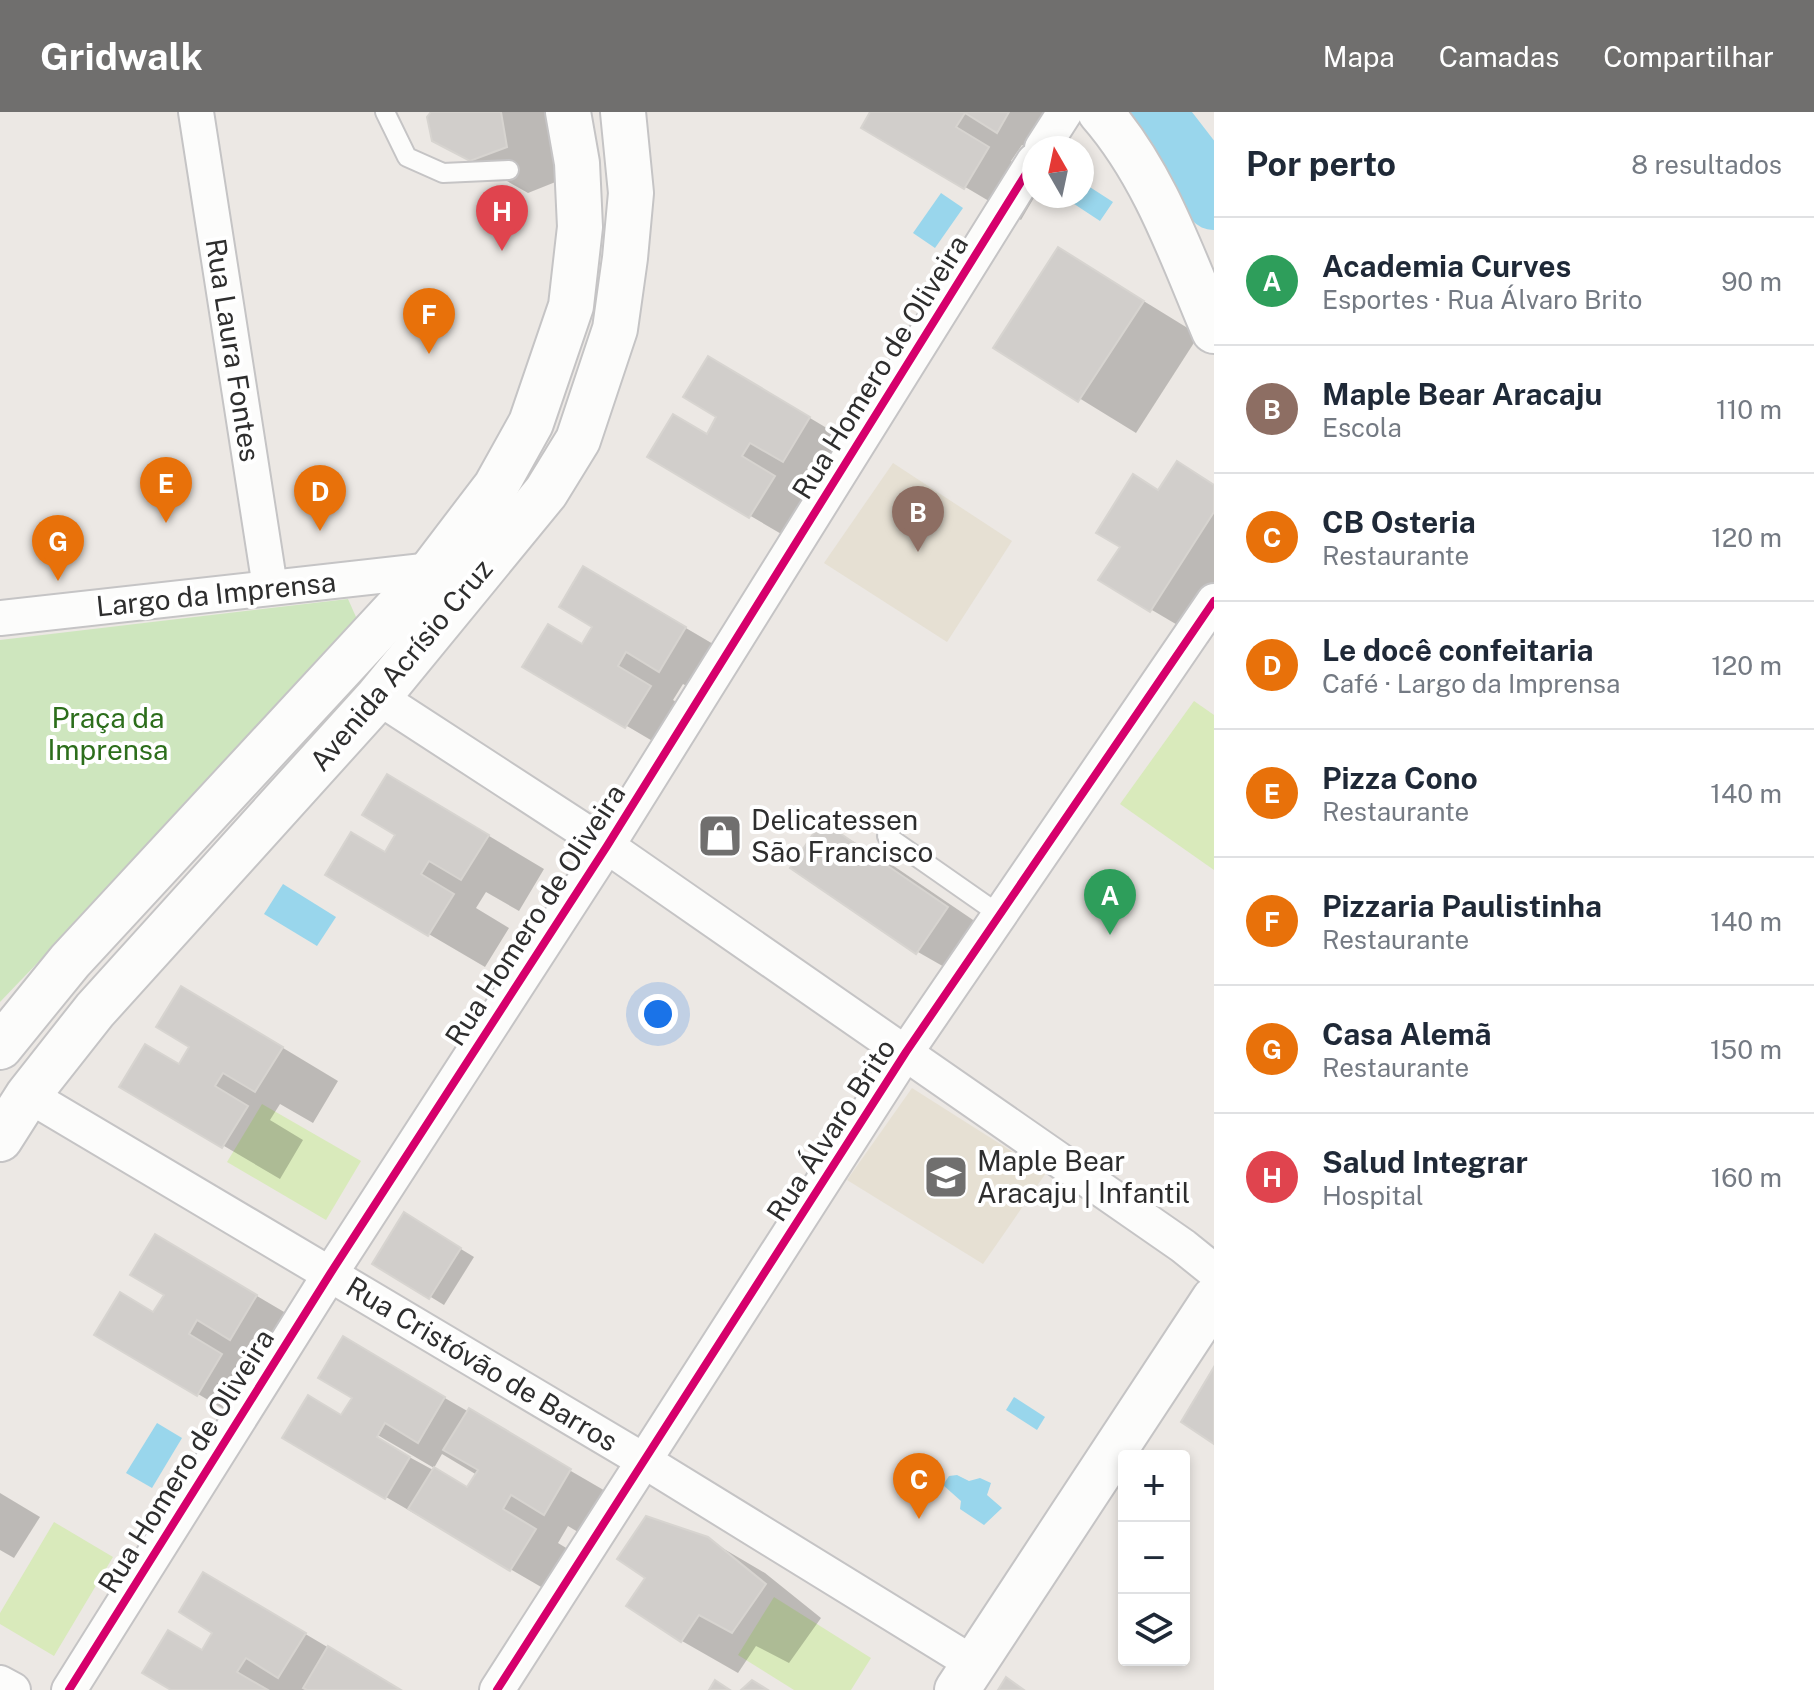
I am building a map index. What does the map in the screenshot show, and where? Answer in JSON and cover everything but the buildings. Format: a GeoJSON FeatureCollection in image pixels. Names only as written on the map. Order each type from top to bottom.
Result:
{"type":"FeatureCollection","features":[{"type":"Feature","properties":{"kind":"street","name":"Rua Laura Fontes"},"geometry":{"type":"LineString","coordinates":[[196,112],[270,587]]}},
{"type":"Feature","properties":{"kind":"street","name":"Avenida Acrísio Cruz"},"geometry":{"type":"LineString","coordinates":[[0,1047],[70,961],[432,570],[496,486],[531,423],[571,306],[580,227],[577,163],[568,112]]}},
{"type":"Feature","properties":{"kind":"street","name":"Avenida Acrísio Cruz"},"geometry":{"type":"LineString","coordinates":[[0,1139],[28,1095],[95,1010],[378,697],[546,492],[578,440],[615,329],[625,258],[631,193],[623,112]]}},
{"type":"Feature","properties":{"kind":"street"},"geometry":{"type":"LineString","coordinates":[[1050,136],[1065,112]]}},
{"type":"Feature","properties":{"kind":"street"},"geometry":{"type":"LineString","coordinates":[[1100,112],[1121,136],[1159,200],[1214,331]]}},
{"type":"Feature","properties":{"kind":"street","name":"Rua Homero de Oliveira"},"geometry":{"type":"LineString","coordinates":[[69,1690],[330,1274],[607,846],[1022,180]]}},
{"type":"Feature","properties":{"kind":"street","name":"Largo da Imprensa"},"geometry":{"type":"LineString","coordinates":[[0,618],[432,570]]}},
{"type":"Feature","properties":{"kind":"street","name":"Rua Álvaro Brito"},"geometry":{"type":"LineString","coordinates":[[497,1690],[906,1052],[1214,601]]}},
{"type":"Feature","properties":{"kind":"street"},"geometry":{"type":"LineString","coordinates":[[378,697],[607,846],[906,1052],[1183,1246],[1214,1271]]}},
{"type":"Feature","properties":{"kind":"street","name":"Rua Cristóvão de Barros"},"geometry":{"type":"LineString","coordinates":[[28,1095],[646,1462],[966,1677]]}},
{"type":"Feature","properties":{"kind":"street"},"geometry":{"type":"LineString","coordinates":[[966,1677],[1214,1299]]}},
{"type":"Feature","properties":{"kind":"street"},"geometry":{"type":"LineString","coordinates":[[0,1683],[13,1690]]}},
{"type":"Feature","properties":{"kind":"lane"},"geometry":{"type":"LineString","coordinates":[[385,112],[407,157],[443,173],[509,170]]}},
{"type":"Feature","properties":{"kind":"lane"},"geometry":{"type":"LineString","coordinates":[[887,836],[1000,915]]}},
{"type":"Feature","properties":{"kind":"shaded area"},"geometry":{"type":"Polygon","coordinates":[[[893,463],[1012,541],[947,642],[824,563],[893,463]]]}},
{"type":"Feature","properties":{"kind":"shaded area","name":"Maple Bear Aracaju | Infantil"},"geometry":{"type":"Polygon","coordinates":[[[912,1088],[1046,1173],[983,1264],[847,1180],[912,1088]]]}},
{"type":"Feature","properties":{"kind":"green space","name":"Praça da Imprensa"},"geometry":{"type":"Polygon","coordinates":[[[348,599],[360,626],[0,1002],[0,640],[348,599]]]}},
{"type":"Feature","properties":{"kind":"green space"},"geometry":{"type":"Polygon","coordinates":[[[1194,701],[1214,715],[1214,870],[1120,804],[1194,701]]]}},
{"type":"Feature","properties":{"kind":"green space"},"geometry":{"type":"Polygon","coordinates":[[[262,1104],[361,1161],[326,1220],[227,1162],[262,1104]]]}},
{"type":"Feature","properties":{"kind":"green space"},"geometry":{"type":"Polygon","coordinates":[[[54,1522],[113,1557],[54,1656],[0,1624],[0,1613],[54,1522]]]}},
{"type":"Feature","properties":{"kind":"green space"},"geometry":{"type":"Polygon","coordinates":[[[774,1597],[871,1658],[851,1690],[794,1690],[738,1655],[774,1597]]]}},
{"type":"Feature","properties":{"kind":"water"},"geometry":{"type":"Polygon","coordinates":[[[1094,190],[1113,202],[1100,221],[1080,208],[1094,208],[1094,190]]]}},
{"type":"Feature","properties":{"kind":"water"},"geometry":{"type":"Polygon","coordinates":[[[941,193],[963,208],[935,248],[913,233],[941,193]]]}},
{"type":"Feature","properties":{"kind":"water"},"geometry":{"type":"Polygon","coordinates":[[[283,884],[336,917],[317,946],[264,914],[283,884]]]}},
{"type":"Feature","properties":{"kind":"water"},"geometry":{"type":"Polygon","coordinates":[[[1014,1397],[1045,1417],[1037,1430],[1006,1410],[1014,1397]]]}},
{"type":"Feature","properties":{"kind":"water"},"geometry":{"type":"Polygon","coordinates":[[[157,1423],[182,1438],[152,1488],[126,1473],[157,1423]]]}},
{"type":"Feature","properties":{"kind":"water"},"geometry":{"type":"Polygon","coordinates":[[[957,1475],[969,1481],[980,1478],[991,1483],[987,1495],[1002,1508],[984,1525],[960,1509],[961,1501],[943,1485],[949,1476],[957,1475]]]}},
{"type":"Feature","properties":{"kind":"waterway"},"geometry":{"type":"LineString","coordinates":[[1154,112],[1206,179],[1214,200]]}},
{"type":"Feature","properties":{"kind":"cycle path"},"geometry":{"type":"LineString","coordinates":[[69,1690],[330,1274],[607,846],[1022,180]]}},
{"type":"Feature","properties":{"kind":"cycle path"},"geometry":{"type":"LineString","coordinates":[[497,1690],[906,1052],[1214,601]]}},
{"type":"Feature","properties":{"kind":"place","name":"Salud Integrar"},"geometry":{"type":"Point","coordinates":[502,251]}},
{"type":"Feature","properties":{"kind":"place","name":"Pizzaria Paulistinha"},"geometry":{"type":"Point","coordinates":[429,354]}},
{"type":"Feature","properties":{"kind":"place","name":"Pizza Cono"},"geometry":{"type":"Point","coordinates":[166,523]}},
{"type":"Feature","properties":{"kind":"place","name":"Le docê confeitaria"},"geometry":{"type":"Point","coordinates":[320,531]}},
{"type":"Feature","properties":{"kind":"place","name":"Maple Bear Aracaju"},"geometry":{"type":"Point","coordinates":[918,552]}},
{"type":"Feature","properties":{"kind":"place","name":"Casa Alemã"},"geometry":{"type":"Point","coordinates":[58,581]}},
{"type":"Feature","properties":{"kind":"place","name":"Delicatessen São Francisco"},"geometry":{"type":"Point","coordinates":[720,836]}},
{"type":"Feature","properties":{"kind":"place","name":"Academia Curves"},"geometry":{"type":"Point","coordinates":[1110,935]}},
{"type":"Feature","properties":{"kind":"place","name":"Maple Bear Aracaju | Infantil"},"geometry":{"type":"Point","coordinates":[946,1177]}},
{"type":"Feature","properties":{"kind":"place","name":"CB Osteria"},"geometry":{"type":"Point","coordinates":[919,1519]}}]}
